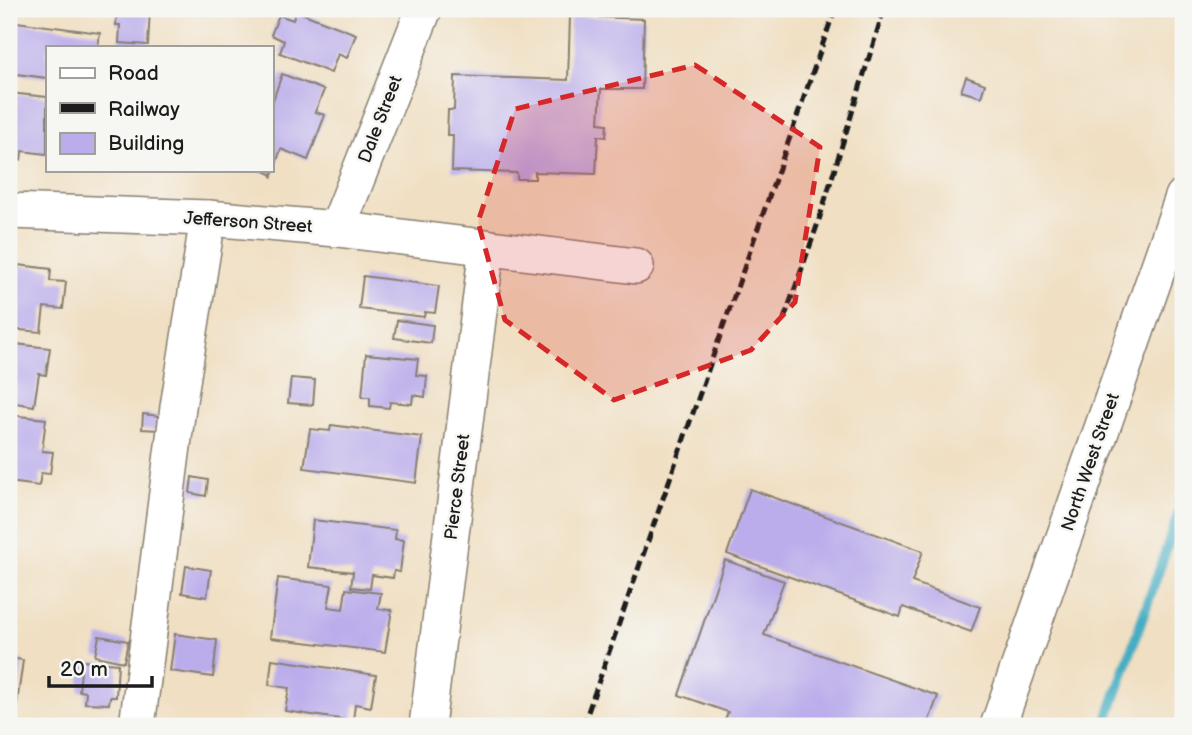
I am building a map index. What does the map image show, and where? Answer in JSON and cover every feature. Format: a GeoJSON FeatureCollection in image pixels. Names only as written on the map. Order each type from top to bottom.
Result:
{"type":"FeatureCollection","features":[{"type":"Feature","properties":{"kind":"street","name":"Dale Street"},"geometry":{"type":"LineString","coordinates":[[337,229],[424,9]]}},
{"type":"Feature","properties":{"kind":"street","name":"North West Street"},"geometry":{"type":"LineString","coordinates":[[998,726],[1183,197]]}},
{"type":"Feature","properties":{"kind":"street","name":"Jefferson Street"},"geometry":{"type":"LineString","coordinates":[[9,211],[208,218],[337,229],[636,266]]}},
{"type":"Feature","properties":{"kind":"street"},"geometry":{"type":"LineString","coordinates":[[137,726],[178,407],[208,218]]}},
{"type":"Feature","properties":{"kind":"street","name":"Pierce Street"},"geometry":{"type":"LineString","coordinates":[[427,726],[487,247]]}},
{"type":"Feature","properties":{"kind":"highlighted area"},"geometry":{"type":"Polygon","coordinates":[[[695,65],[820,147],[795,302],[751,350],[614,400],[505,320],[478,222],[515,109],[695,65]]]}},
{"type":"Feature","properties":{"kind":"building"},"geometry":{"type":"Polygon","coordinates":[[[117,9],[150,9],[148,45],[119,43],[117,9]]]}},
{"type":"Feature","properties":{"kind":"building"},"geometry":{"type":"Polygon","coordinates":[[[296,11],[356,34],[347,58],[338,54],[331,73],[280,53],[284,41],[271,35],[279,15],[293,20],[296,11]]]}},
{"type":"Feature","properties":{"kind":"building"},"geometry":{"type":"Polygon","coordinates":[[[570,16],[644,19],[642,89],[601,89],[599,123],[607,124],[606,137],[598,136],[596,174],[535,172],[535,179],[517,179],[517,173],[452,171],[453,135],[447,135],[448,110],[454,110],[455,76],[568,80],[570,16]]]}},
{"type":"Feature","properties":{"kind":"building"},"geometry":{"type":"Polygon","coordinates":[[[9,21],[100,33],[98,46],[46,46],[46,78],[9,73],[9,21]]]}},
{"type":"Feature","properties":{"kind":"building"},"geometry":{"type":"Polygon","coordinates":[[[282,74],[324,90],[315,112],[325,115],[308,160],[281,149],[272,176],[266,172],[273,172],[273,100],[282,74]]]}},
{"type":"Feature","properties":{"kind":"building"},"geometry":{"type":"Polygon","coordinates":[[[966,77],[985,84],[981,97],[961,91],[966,77]]]}},
{"type":"Feature","properties":{"kind":"building"},"geometry":{"type":"Polygon","coordinates":[[[9,93],[46,97],[46,154],[22,151],[21,160],[9,159],[9,93]]]}},
{"type":"Feature","properties":{"kind":"building"},"geometry":{"type":"Polygon","coordinates":[[[18,265],[51,269],[50,281],[66,282],[63,309],[44,307],[41,332],[9,329],[9,268],[18,269],[18,265]]]}},
{"type":"Feature","properties":{"kind":"building"},"geometry":{"type":"Polygon","coordinates":[[[363,276],[439,286],[435,313],[425,312],[424,317],[359,309],[363,276]]]}},
{"type":"Feature","properties":{"kind":"building"},"geometry":{"type":"Polygon","coordinates":[[[397,320],[433,325],[431,343],[394,338],[397,320]]]}},
{"type":"Feature","properties":{"kind":"building"},"geometry":{"type":"Polygon","coordinates":[[[9,337],[16,338],[16,344],[50,348],[46,375],[39,374],[34,406],[9,402],[9,337]]]}},
{"type":"Feature","properties":{"kind":"building"},"geometry":{"type":"Polygon","coordinates":[[[366,354],[418,359],[416,375],[427,376],[425,397],[413,395],[412,404],[390,402],[389,408],[370,406],[370,397],[362,397],[366,354]]]}},
{"type":"Feature","properties":{"kind":"building"},"geometry":{"type":"Polygon","coordinates":[[[291,378],[315,380],[313,405],[288,403],[291,378]]]}},
{"type":"Feature","properties":{"kind":"building"},"geometry":{"type":"Polygon","coordinates":[[[143,414],[160,416],[158,430],[142,429],[143,414]]]}},
{"type":"Feature","properties":{"kind":"building"},"geometry":{"type":"Polygon","coordinates":[[[9,415],[46,419],[42,451],[53,452],[50,474],[41,473],[39,486],[9,482],[9,415]]]}},
{"type":"Feature","properties":{"kind":"building"},"geometry":{"type":"Polygon","coordinates":[[[331,425],[422,437],[416,483],[304,468],[310,429],[330,431],[331,425]]]}},
{"type":"Feature","properties":{"kind":"building"},"geometry":{"type":"Polygon","coordinates":[[[192,477],[208,480],[206,496],[190,493],[192,477]]]}},
{"type":"Feature","properties":{"kind":"building"},"geometry":{"type":"Polygon","coordinates":[[[750,489],[923,551],[912,582],[980,607],[971,632],[903,607],[900,617],[727,554],[750,489]]]}},
{"type":"Feature","properties":{"kind":"building"},"geometry":{"type":"Polygon","coordinates":[[[313,520],[396,530],[395,539],[404,540],[400,572],[394,571],[393,578],[372,575],[370,589],[351,587],[353,572],[308,567],[313,520]]]}},
{"type":"Feature","properties":{"kind":"building"},"geometry":{"type":"Polygon","coordinates":[[[725,560],[784,581],[764,635],[938,696],[927,726],[744,726],[725,720],[728,712],[679,695],[725,560]]]}},
{"type":"Feature","properties":{"kind":"building"},"geometry":{"type":"Polygon","coordinates":[[[186,566],[211,570],[207,597],[182,593],[186,566]]]}},
{"type":"Feature","properties":{"kind":"building"},"geometry":{"type":"Polygon","coordinates":[[[9,570],[16,571],[10,611],[9,611],[9,570]]]}},
{"type":"Feature","properties":{"kind":"building"},"geometry":{"type":"Polygon","coordinates":[[[278,578],[332,585],[328,607],[343,609],[346,589],[381,593],[378,609],[392,610],[385,652],[270,638],[278,578]]]}},
{"type":"Feature","properties":{"kind":"building"},"geometry":{"type":"Polygon","coordinates":[[[175,634],[217,640],[213,677],[170,671],[175,634]]]}},
{"type":"Feature","properties":{"kind":"building"},"geometry":{"type":"Polygon","coordinates":[[[99,636],[128,641],[124,662],[95,656],[99,636]]]}},
{"type":"Feature","properties":{"kind":"building"},"geometry":{"type":"Polygon","coordinates":[[[9,658],[23,660],[16,711],[9,710],[9,658]]]}},
{"type":"Feature","properties":{"kind":"building"},"geometry":{"type":"Polygon","coordinates":[[[272,659],[376,675],[371,707],[355,704],[353,721],[285,711],[289,688],[269,685],[272,659]]]}},
{"type":"Feature","properties":{"kind":"building"},"geometry":{"type":"Polygon","coordinates":[[[82,661],[118,664],[116,697],[110,697],[109,704],[85,703],[86,692],[79,691],[82,661]]]}},
{"type":"Feature","properties":{"kind":"waterway"},"geometry":{"type":"LineString","coordinates":[[1105,726],[1183,501]]}},
{"type":"Feature","properties":{"kind":"railway"},"geometry":{"type":"LineString","coordinates":[[583,726],[835,9]]}},
{"type":"Feature","properties":{"kind":"railway"},"geometry":{"type":"LineString","coordinates":[[784,319],[818,223],[884,9]]}}]}
